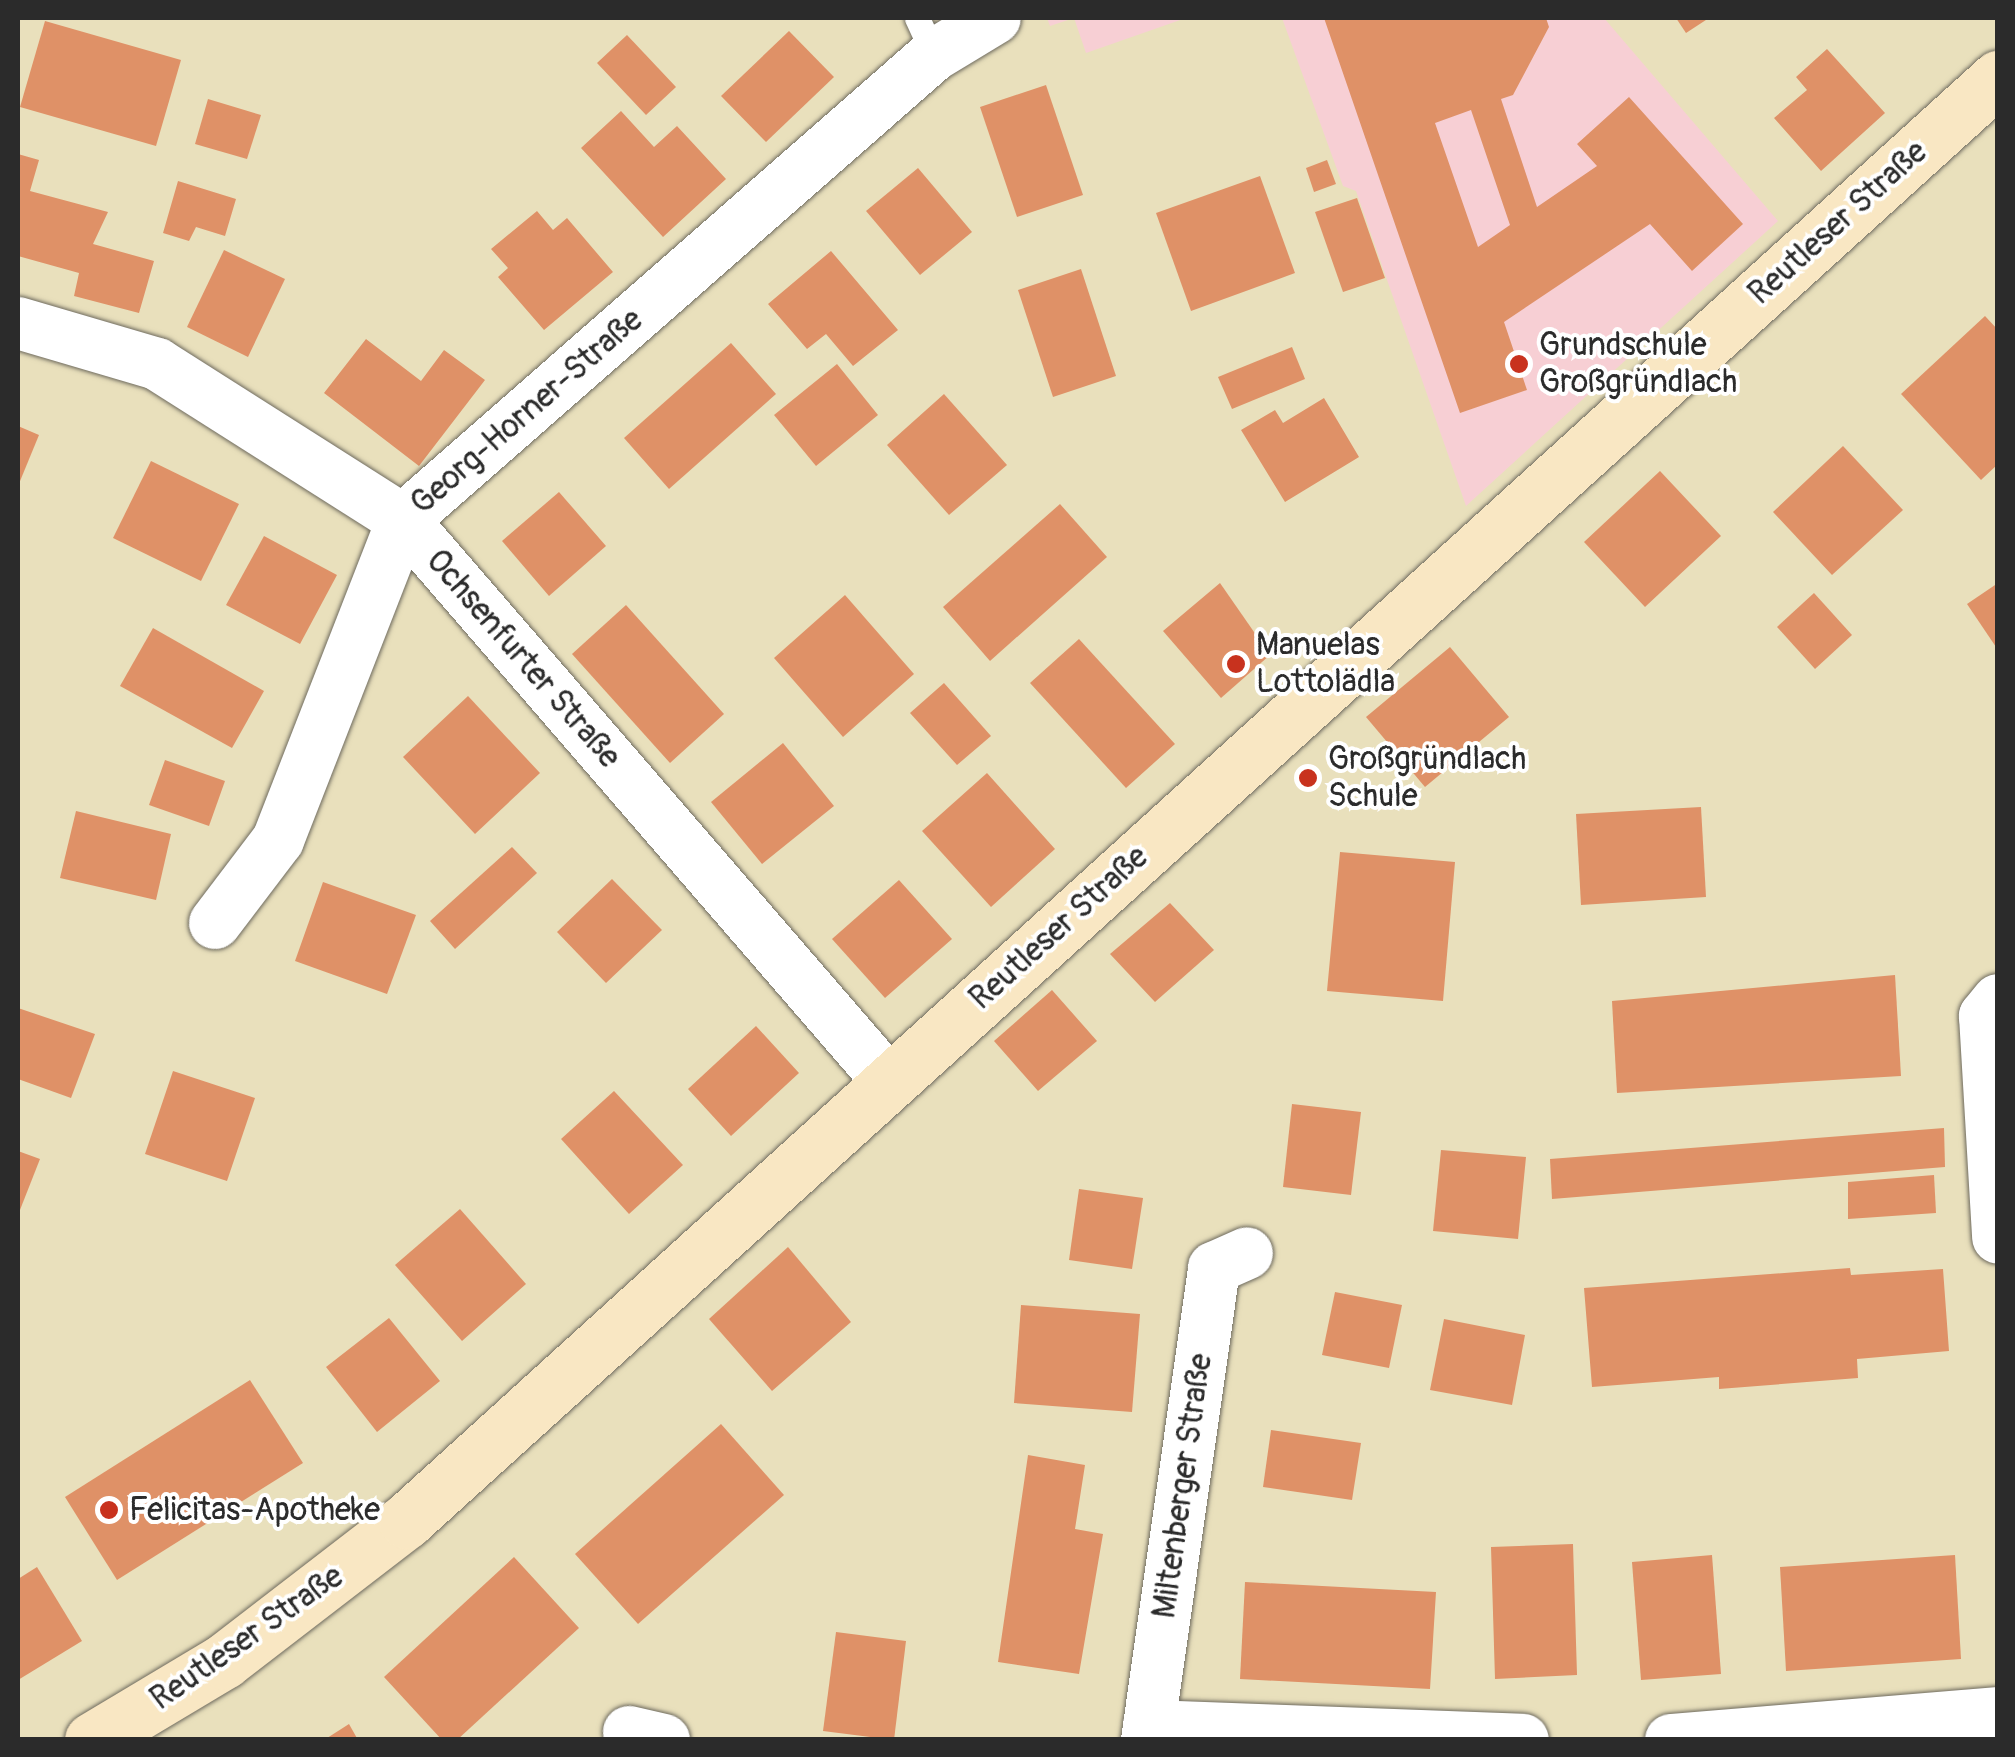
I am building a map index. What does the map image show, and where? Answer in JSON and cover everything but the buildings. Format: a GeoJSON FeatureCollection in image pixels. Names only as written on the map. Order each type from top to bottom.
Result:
{"type":"FeatureCollection","features":[{"type":"Feature","properties":{"kind":"street","name":"Georg-Horner-Straße"},"geometry":{"type":"LineString","coordinates":[[215,923],[278,840],[403,520],[926,36],[995,18]]}},
{"type":"Feature","properties":{"kind":"street","name":"Reutleser Straße"},"geometry":{"type":"LineString","coordinates":[[92,1740],[224,1661],[352,1567],[1998,78]]}},
{"type":"Feature","properties":{"kind":"street","name":"Ochsenfurter Straße"},"geometry":{"type":"LineString","coordinates":[[18,324],[156,364],[403,520],[889,1082]]}},
{"type":"Feature","properties":{"kind":"street"},"geometry":{"type":"LineString","coordinates":[[1998,1000],[1985,1016],[1998,1238]]}},
{"type":"Feature","properties":{"kind":"street","name":"Miltenberger Straße"},"geometry":{"type":"LineString","coordinates":[[1148,1733],[1214,1268],[1247,1254]]}},
{"type":"Feature","properties":{"kind":"street"},"geometry":{"type":"LineString","coordinates":[[1671,1740],[1998,1713]]}},
{"type":"Feature","properties":{"kind":"street"},"geometry":{"type":"LineString","coordinates":[[1148,1733],[1524,1740]]}},
{"type":"Feature","properties":{"kind":"shaded area"},"geometry":{"type":"Polygon","coordinates":[[[1047,18],[1074,18],[1050,26],[1047,18]]]}},
{"type":"Feature","properties":{"kind":"shaded area"},"geometry":{"type":"Polygon","coordinates":[[[1074,18],[1186,18],[1086,53],[1074,18]]]}},
{"type":"Feature","properties":{"kind":"shaded area","name":"Grundschule Großgründlach"},"geometry":{"type":"Polygon","coordinates":[[[1282,18],[1604,18],[1778,221],[1466,506],[1356,191],[1343,186],[1282,18]]]}},
{"type":"Feature","properties":{"kind":"place","name":"Grundschule Großgründlach"},"geometry":{"type":"Point","coordinates":[1519,364]}},
{"type":"Feature","properties":{"kind":"place","name":"Manuelas Lottolädla"},"geometry":{"type":"Point","coordinates":[1236,664]}},
{"type":"Feature","properties":{"kind":"place","name":"Großgründlach Schule"},"geometry":{"type":"Point","coordinates":[1308,778]}},
{"type":"Feature","properties":{"kind":"place","name":"Felicitas-Apotheke"},"geometry":{"type":"Point","coordinates":[109,1510]}}]}
